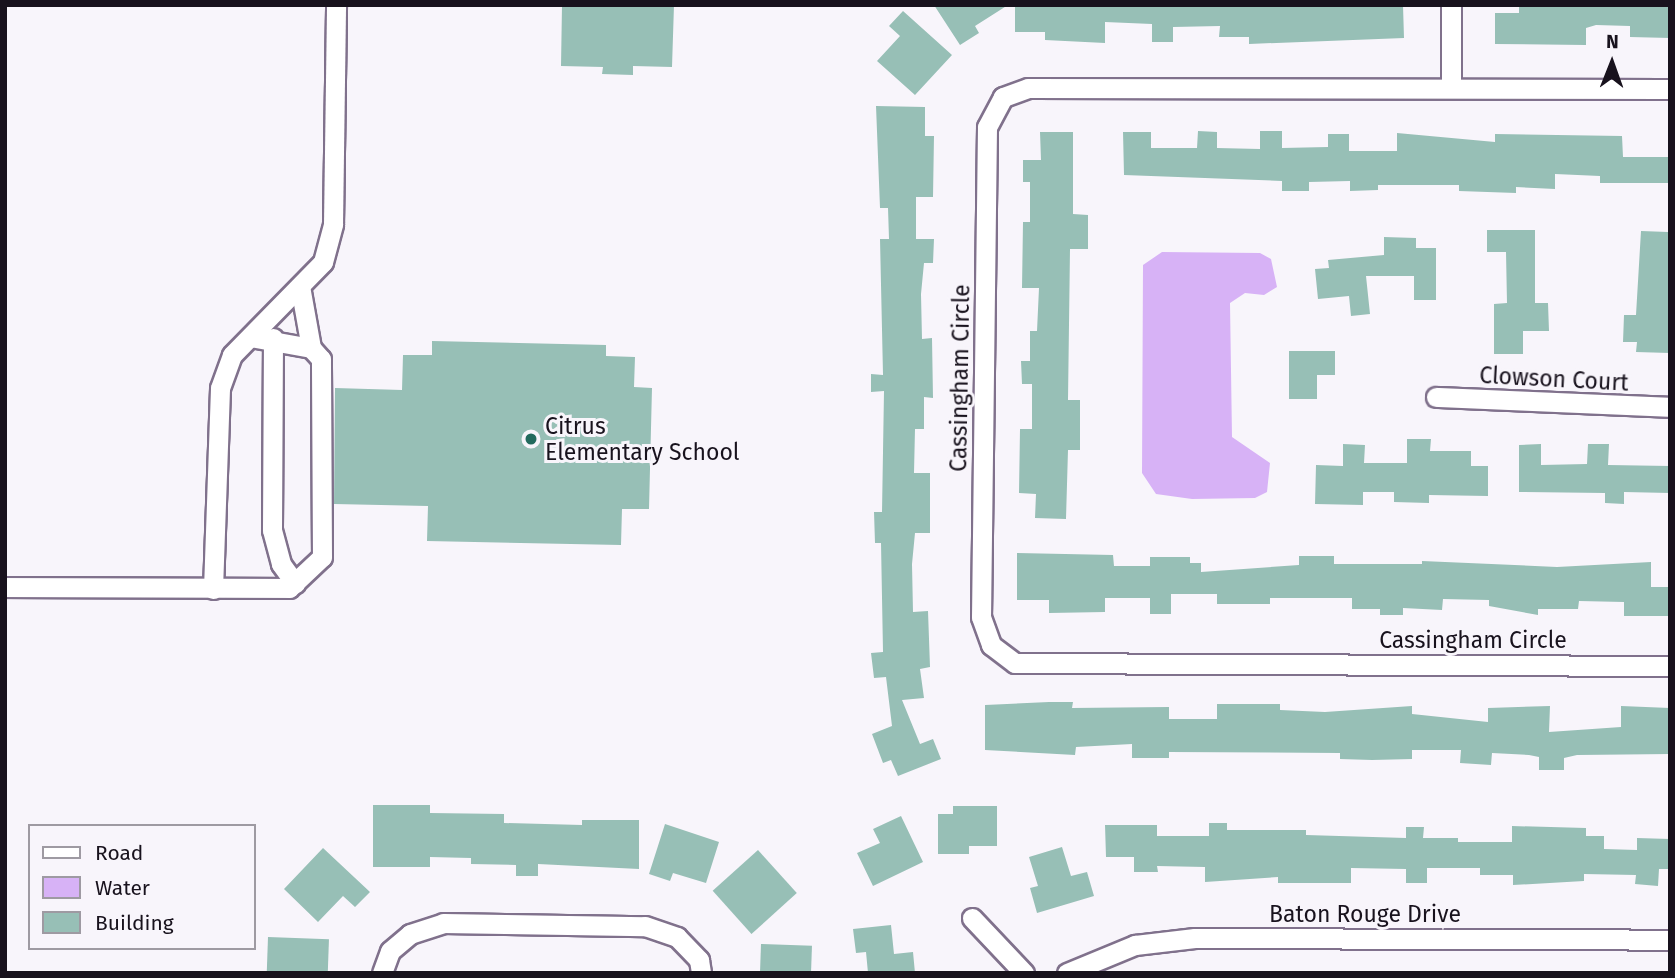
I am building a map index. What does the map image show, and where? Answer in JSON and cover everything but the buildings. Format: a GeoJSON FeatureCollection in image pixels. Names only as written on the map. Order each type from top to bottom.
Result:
{"type":"FeatureCollection","features":[{"type":"Feature","properties":{"kind":"street"},"geometry":{"type":"LineString","coordinates":[[213,589],[220,388],[232,355],[323,262],[333,224],[336,5]]}},
{"type":"Feature","properties":{"kind":"street"},"geometry":{"type":"LineString","coordinates":[[1451,5],[1451,88]]}},
{"type":"Feature","properties":{"kind":"street","name":"Cassingham Circle"},"geometry":{"type":"LineString","coordinates":[[1670,89],[1028,88],[1003,97],[987,127],[981,617],[991,645],[1015,663],[1670,666]]}},
{"type":"Feature","properties":{"kind":"street"},"geometry":{"type":"LineString","coordinates":[[5,587],[289,588],[322,557],[321,359],[311,348],[300,286]]}},
{"type":"Feature","properties":{"kind":"street"},"geometry":{"type":"LineString","coordinates":[[250,337],[273,338],[311,348]]}},
{"type":"Feature","properties":{"kind":"street"},"geometry":{"type":"LineString","coordinates":[[273,338],[272,530],[281,564],[295,583]]}},
{"type":"Feature","properties":{"kind":"street","name":"Clowson Court"},"geometry":{"type":"LineString","coordinates":[[1436,397],[1670,407]]}},
{"type":"Feature","properties":{"kind":"street"},"geometry":{"type":"LineString","coordinates":[[972,918],[1024,973]]}},
{"type":"Feature","properties":{"kind":"street"},"geometry":{"type":"LineString","coordinates":[[382,973],[390,951],[410,934],[443,923],[645,926],[677,937],[699,960],[702,973]]}},
{"type":"Feature","properties":{"kind":"street","name":"Baton Rouge Drive"},"geometry":{"type":"LineString","coordinates":[[1067,973],[1135,945],[1195,938],[1670,940]]}},
{"type":"Feature","properties":{"kind":"water"},"geometry":{"type":"Polygon","coordinates":[[[1162,252],[1260,253],[1271,259],[1277,287],[1264,295],[1245,293],[1230,303],[1232,437],[1270,463],[1267,492],[1255,498],[1192,499],[1156,494],[1142,473],[1143,265],[1162,252]]]}},
{"type":"Feature","properties":{"kind":"place","name":"Citrus Elementary School"},"geometry":{"type":"Point","coordinates":[531,439]}}]}
